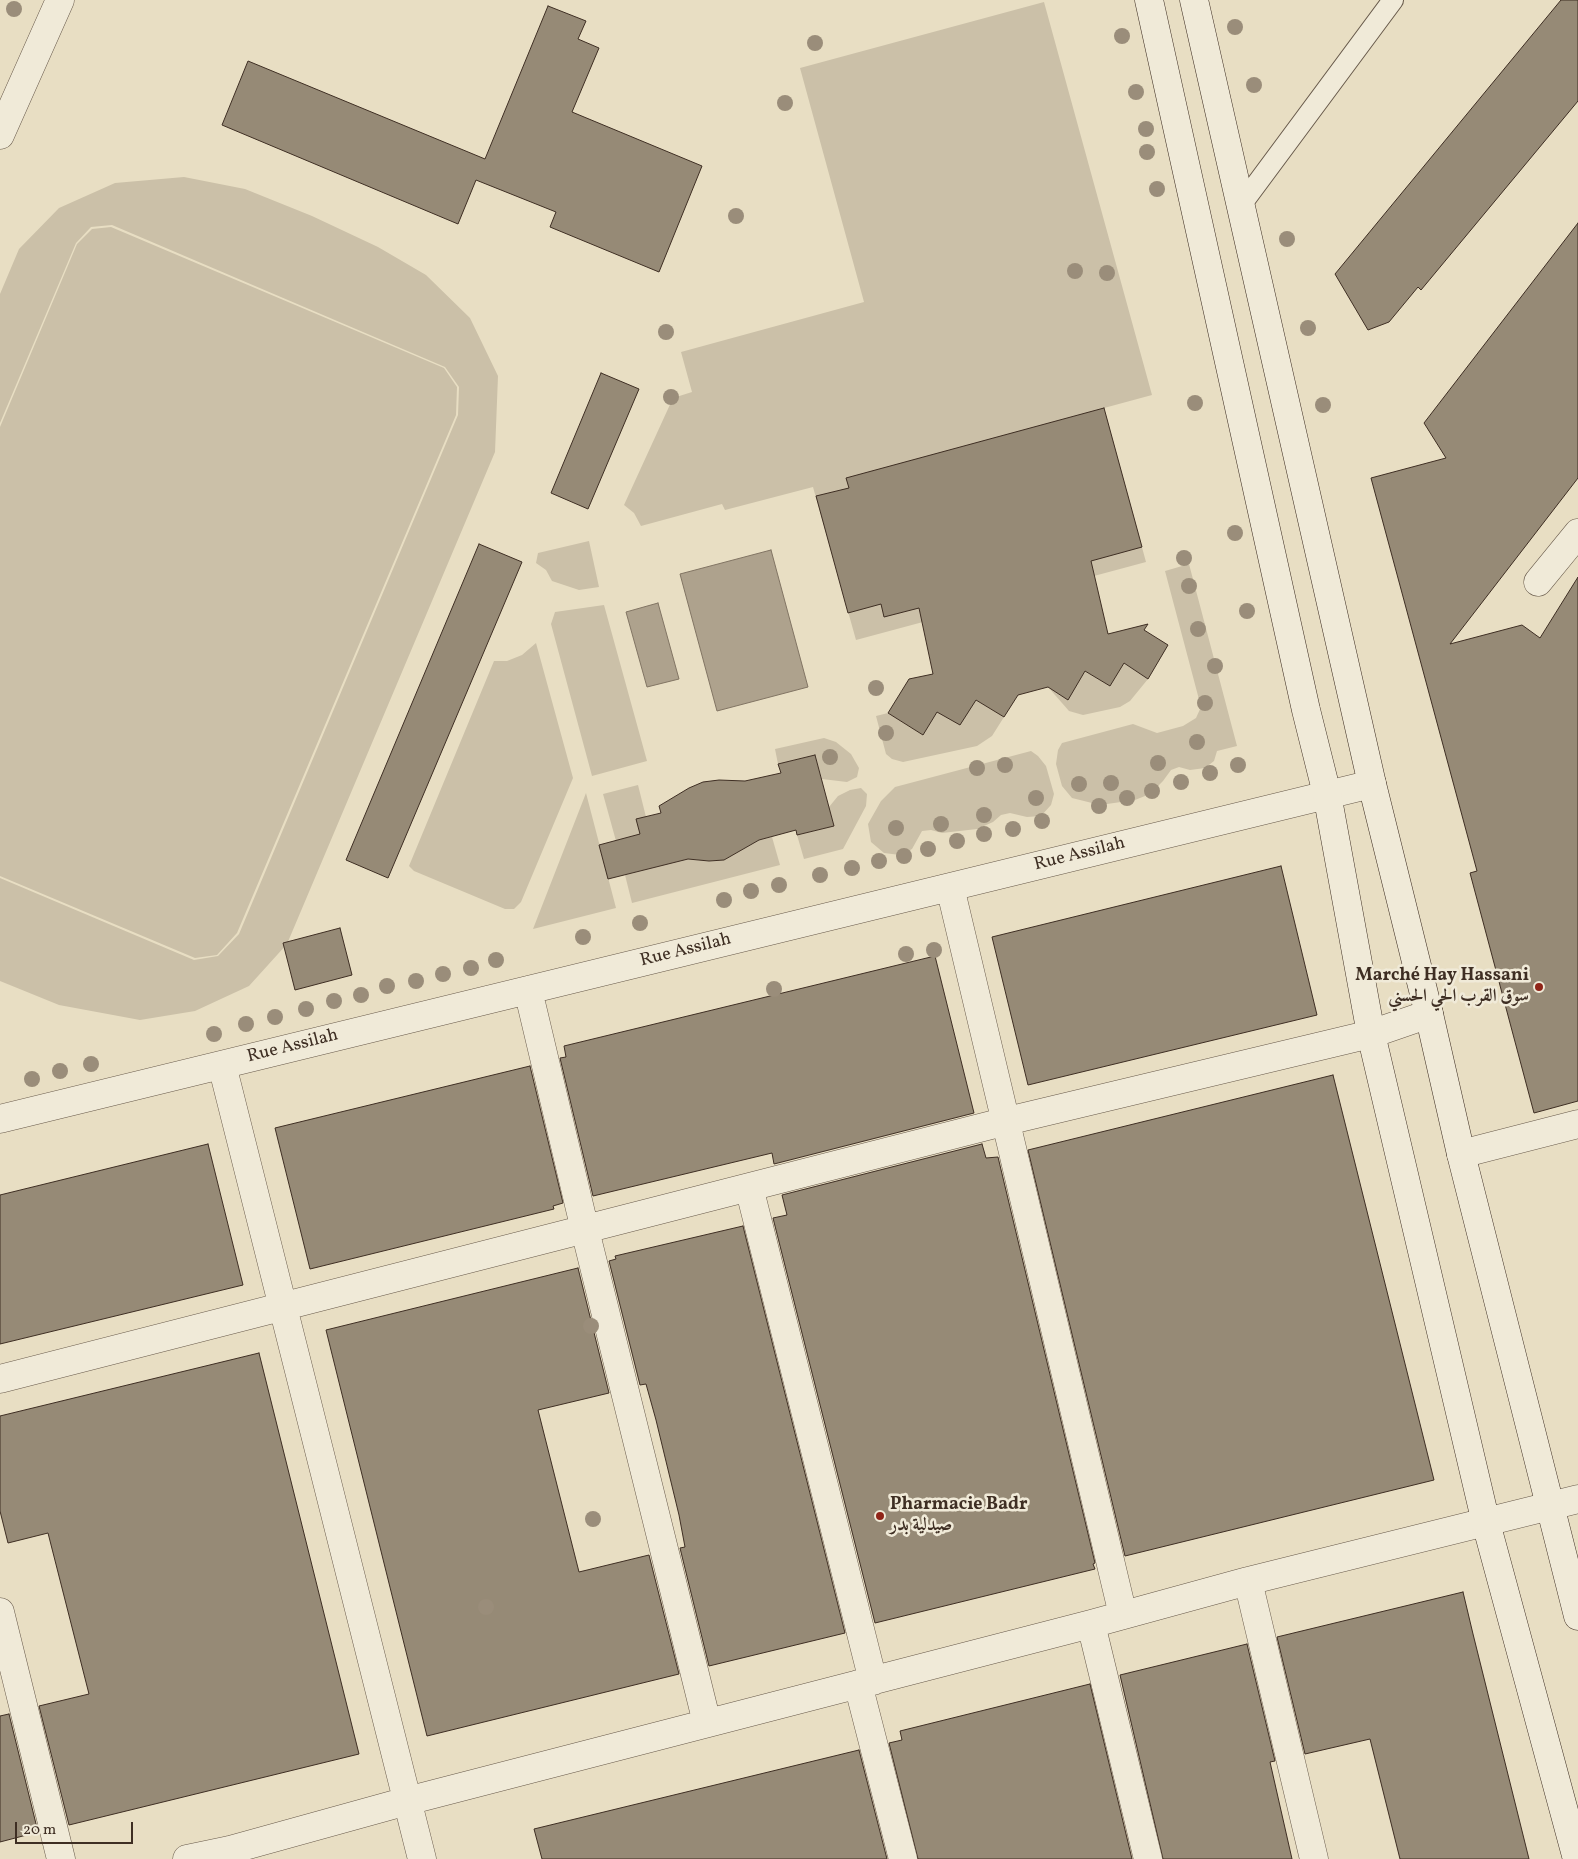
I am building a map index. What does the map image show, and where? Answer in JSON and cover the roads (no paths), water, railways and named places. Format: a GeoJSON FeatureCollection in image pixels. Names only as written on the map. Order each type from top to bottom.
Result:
{"type":"FeatureCollection","features":[{"type":"Feature","properties":{"kind":"street"},"geometry":{"type":"LineString","coordinates":[[0,135],[60,0]]}},
{"type":"Feature","properties":{"kind":"street"},"geometry":{"type":"LineString","coordinates":[[1148,0],[1302,691],[1327,794],[1371,1034],[1486,1523],[1578,1859]]}},
{"type":"Feature","properties":{"kind":"street"},"geometry":{"type":"LineString","coordinates":[[1194,0],[1372,784],[1429,1014],[1461,1154],[1578,1616]]}},
{"type":"Feature","properties":{"kind":"street"},"geometry":{"type":"LineString","coordinates":[[1538,582],[1578,533]]}},
{"type":"Feature","properties":{"kind":"street","name":"Rue Assilah"},"geometry":{"type":"LineString","coordinates":[[0,1119],[1372,784]]}},
{"type":"Feature","properties":{"kind":"street"},"geometry":{"type":"LineString","coordinates":[[950,887],[1123,1614]]}},
{"type":"Feature","properties":{"kind":"street"},"geometry":{"type":"LineString","coordinates":[[528,990],[585,1230],[707,1723]]}},
{"type":"Feature","properties":{"kind":"street"},"geometry":{"type":"LineString","coordinates":[[0,1379],[1007,1121],[1371,1034],[1429,1014]]}},
{"type":"Feature","properties":{"kind":"street"},"geometry":{"type":"LineString","coordinates":[[222,1065],[422,1859]]}},
{"type":"Feature","properties":{"kind":"street"},"geometry":{"type":"LineString","coordinates":[[1461,1154],[1578,1124]]}},
{"type":"Feature","properties":{"kind":"street"},"geometry":{"type":"LineString","coordinates":[[749,1187],[865,1683],[903,1859]]}},
{"type":"Feature","properties":{"kind":"street"},"geometry":{"type":"LineString","coordinates":[[187,1859],[231,1854],[407,1801],[1091,1624],[1248,1581],[1578,1499]]}},
{"type":"Feature","properties":{"kind":"street"},"geometry":{"type":"LineString","coordinates":[[1248,1581],[1314,1859]]}},
{"type":"Feature","properties":{"kind":"street"},"geometry":{"type":"LineString","coordinates":[[0,1612],[60,1859]]}},
{"type":"Feature","properties":{"kind":"street"},"geometry":{"type":"LineString","coordinates":[[1091,1624],[1148,1859]]}},
{"type":"Feature","properties":{"kind":"lane"},"geometry":{"type":"LineString","coordinates":[[1240,205],[1393,0]]}},
{"type":"Feature","properties":{"kind":"place","name":"Marché Hay Hassani سوق القرب الحي الحسني"},"geometry":{"type":"Point","coordinates":[1539,987]}},
{"type":"Feature","properties":{"kind":"place","name":"Pharmacie Badr صيدلية بدر"},"geometry":{"type":"Point","coordinates":[880,1516]}}]}
